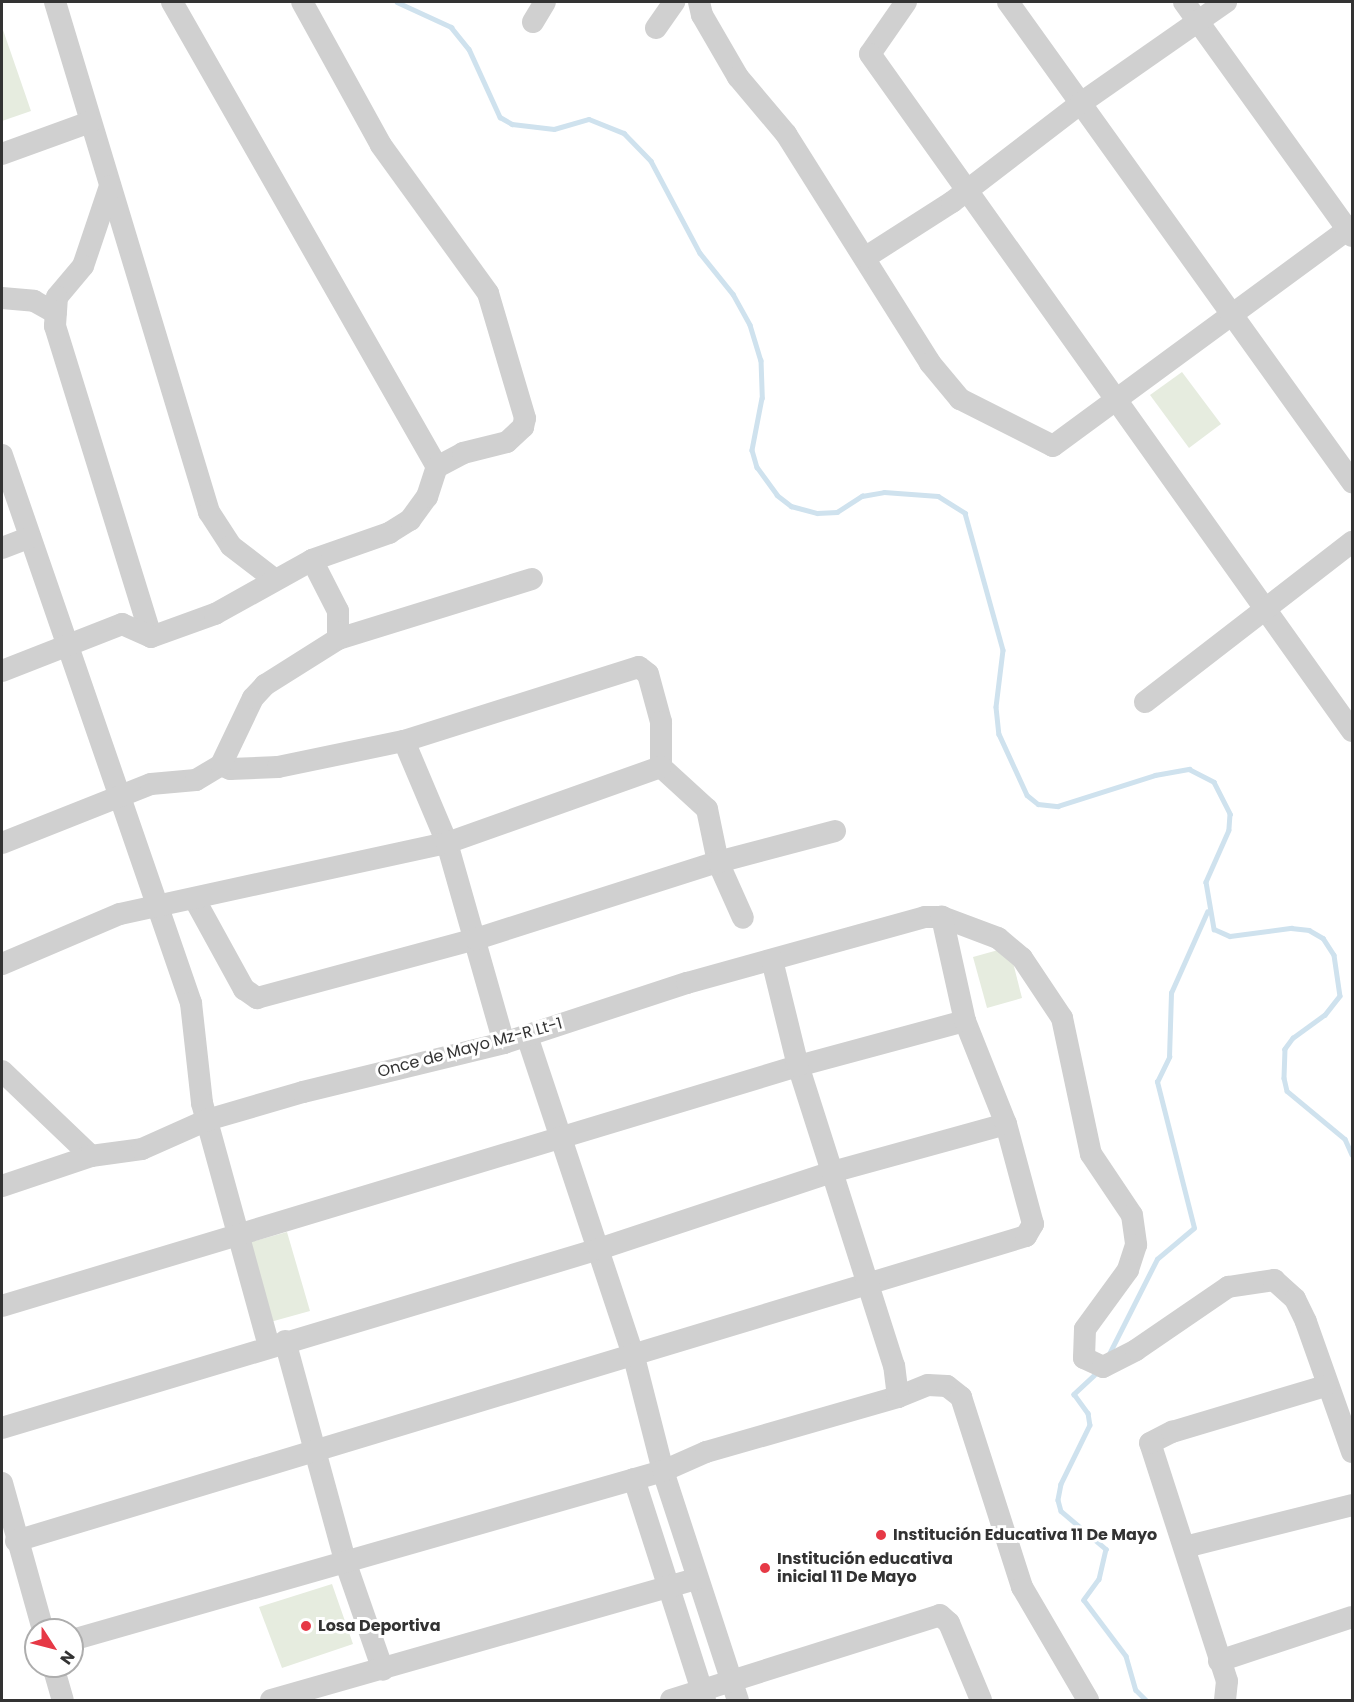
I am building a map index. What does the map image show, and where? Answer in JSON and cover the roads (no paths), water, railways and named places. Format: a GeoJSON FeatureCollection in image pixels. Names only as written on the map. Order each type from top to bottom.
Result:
{"type":"FeatureCollection","features":[{"type":"Feature","properties":{"kind":"street"},"geometry":{"type":"LineString","coordinates":[[55,2],[209,512],[231,546],[274,579]]}},
{"type":"Feature","properties":{"kind":"street"},"geometry":{"type":"LineString","coordinates":[[172,2],[437,467]]}},
{"type":"Feature","properties":{"kind":"street"},"geometry":{"type":"LineString","coordinates":[[2,671],[122,624],[150,637],[215,614],[274,579],[312,560],[388,533],[410,519],[427,497],[437,467],[463,453],[494,448],[523,427],[525,410],[500,325],[480,281],[436,227],[381,145],[302,2]]}},
{"type":"Feature","properties":{"kind":"street"},"geometry":{"type":"LineString","coordinates":[[533,22],[545,2]]}},
{"type":"Feature","properties":{"kind":"street"},"geometry":{"type":"LineString","coordinates":[[656,28],[674,2]]}},
{"type":"Feature","properties":{"kind":"street"},"geometry":{"type":"LineString","coordinates":[[699,2],[702,15],[738,76],[786,134],[866,257],[904,326],[960,399],[1053,446],[1231,315],[1351,231],[1184,2]]}},
{"type":"Feature","properties":{"kind":"street"},"geometry":{"type":"LineString","coordinates":[[906,2],[870,54],[965,192],[1353,731]]}},
{"type":"Feature","properties":{"kind":"street"},"geometry":{"type":"LineString","coordinates":[[1008,2],[1353,482]]}},
{"type":"Feature","properties":{"kind":"street"},"geometry":{"type":"LineString","coordinates":[[866,257],[965,192],[1081,103],[1226,2]]}},
{"type":"Feature","properties":{"kind":"street"},"geometry":{"type":"LineString","coordinates":[[2,153],[90,122]]}},
{"type":"Feature","properties":{"kind":"street"},"geometry":{"type":"LineString","coordinates":[[110,186],[83,266],[57,297],[55,326],[150,637]]}},
{"type":"Feature","properties":{"kind":"street"},"geometry":{"type":"LineString","coordinates":[[2,298],[34,301],[56,313]]}},
{"type":"Feature","properties":{"kind":"street"},"geometry":{"type":"LineString","coordinates":[[2,455],[120,797],[156,909],[191,1003],[196,1072],[239,1235],[277,1343],[313,1452],[345,1561],[383,1670]]}},
{"type":"Feature","properties":{"kind":"street"},"geometry":{"type":"LineString","coordinates":[[2,548],[30,537]]}},
{"type":"Feature","properties":{"kind":"street"},"geometry":{"type":"LineString","coordinates":[[1144,702],[1263,608],[1353,542]]}},
{"type":"Feature","properties":{"kind":"street"},"geometry":{"type":"LineString","coordinates":[[312,560],[338,611],[338,639]]}},
{"type":"Feature","properties":{"kind":"street"},"geometry":{"type":"LineString","coordinates":[[2,843],[151,784],[196,780],[220,765],[253,698],[338,639],[532,579]]}},
{"type":"Feature","properties":{"kind":"street"},"geometry":{"type":"LineString","coordinates":[[220,765],[230,769],[278,767],[404,741],[639,667],[648,674],[661,722],[661,767],[707,809],[718,862],[743,918]]}},
{"type":"Feature","properties":{"kind":"street"},"geometry":{"type":"LineString","coordinates":[[404,741],[447,843],[504,1042]]}},
{"type":"Feature","properties":{"kind":"street"},"geometry":{"type":"LineString","coordinates":[[2,964],[120,914],[156,909],[447,843],[661,767]]}},
{"type":"Feature","properties":{"kind":"street"},"geometry":{"type":"LineString","coordinates":[[195,900],[244,989],[257,998],[476,939],[718,862],[835,831]]}},
{"type":"Feature","properties":{"kind":"street","name":"Once de Mayo Mz-R Lt-1"},"geometry":{"type":"LineString","coordinates":[[2,1186],[91,1156],[142,1149],[207,1120],[303,1092],[527,1036],[772,960],[926,917],[942,917]]}},
{"type":"Feature","properties":{"kind":"street"},"geometry":{"type":"LineString","coordinates":[[16,1541],[634,1357],[869,1282],[1026,1236],[1033,1224],[1006,1124],[965,1021],[942,917]]}},
{"type":"Feature","properties":{"kind":"street"},"geometry":{"type":"LineString","coordinates":[[942,917],[1006,945],[1022,958],[1062,1018],[1091,1154],[1132,1215],[1136,1245],[1128,1270],[1091,1317],[1082,1340],[1081,1351],[1089,1363],[1103,1367],[1136,1350],[1228,1287],[1274,1280],[1294,1299],[1306,1322],[1325,1386],[1353,1452]]}},
{"type":"Feature","properties":{"kind":"street"},"geometry":{"type":"LineString","coordinates":[[772,960],[798,1066],[894,1366],[898,1397]]}},
{"type":"Feature","properties":{"kind":"street"},"geometry":{"type":"LineString","coordinates":[[2,1306],[560,1136],[798,1066],[965,1021]]}},
{"type":"Feature","properties":{"kind":"street"},"geometry":{"type":"LineString","coordinates":[[527,1036],[634,1357],[663,1471],[696,1579],[735,1692]]}},
{"type":"Feature","properties":{"kind":"street"},"geometry":{"type":"LineString","coordinates":[[2,1071],[91,1156]]}},
{"type":"Feature","properties":{"kind":"street"},"geometry":{"type":"LineString","coordinates":[[2,1428],[277,1343],[599,1249],[832,1172],[1006,1124]]}},
{"type":"Feature","properties":{"kind":"street"},"geometry":{"type":"LineString","coordinates":[[84,1637],[663,1471],[706,1452],[898,1397],[928,1385],[947,1386],[961,1397],[1022,1587],[1088,1701]]}},
{"type":"Feature","properties":{"kind":"street"},"geometry":{"type":"LineString","coordinates":[[1325,1386],[1172,1432],[1150,1443],[1185,1547],[1226,1686],[1353,1617]]}},
{"type":"Feature","properties":{"kind":"street"},"geometry":{"type":"LineString","coordinates":[[634,1479],[667,1588],[704,1696]]}},
{"type":"Feature","properties":{"kind":"street"},"geometry":{"type":"LineString","coordinates":[[2,1483],[16,1541],[39,1618]]}},
{"type":"Feature","properties":{"kind":"street"},"geometry":{"type":"LineString","coordinates":[[1185,1547],[1353,1505]]}},
{"type":"Feature","properties":{"kind":"street"},"geometry":{"type":"LineString","coordinates":[[271,1701],[318,1693],[383,1670],[696,1579]]}},
{"type":"Feature","properties":{"kind":"street"},"geometry":{"type":"LineString","coordinates":[[671,1701],[735,1692],[940,1615],[949,1623],[981,1701]]}},
{"type":"Feature","properties":{"kind":"street"},"geometry":{"type":"LineString","coordinates":[[56,1678],[63,1701]]}},
{"type":"Feature","properties":{"kind":"waterway"},"geometry":{"type":"LineString","coordinates":[[397,2],[451,27],[469,49],[500,117],[512,124],[554,129],[589,119],[624,133],[651,161],[700,253],[733,294],[750,325],[761,360],[762,398],[752,450],[757,467],[777,495],[791,506],[817,513],[837,512],[862,496],[884,492],[938,496],[965,513],[1003,650],[996,707],[999,734],[1027,795],[1038,804],[1058,806],[1155,775],[1189,769],[1214,782],[1230,814],[1229,830],[1206,882],[1214,929],[1230,936],[1291,928],[1309,930],[1323,938],[1334,955],[1340,996],[1325,1015],[1293,1038],[1285,1049],[1284,1078],[1287,1091],[1345,1139],[1352,1155]]}},
{"type":"Feature","properties":{"kind":"waterway"},"geometry":{"type":"LineString","coordinates":[[1109,1354],[1157,1259],[1194,1228],[1157,1082],[1169,1057],[1171,993],[1207,912]]}},
{"type":"Feature","properties":{"kind":"waterway"},"geometry":{"type":"LineString","coordinates":[[1098,1372],[1074,1394],[1088,1413],[1090,1425],[1061,1484],[1058,1500],[1061,1511],[1106,1549],[1099,1579],[1084,1600],[1126,1656],[1136,1690],[1146,1700]]}},
{"type":"Feature","properties":{"kind":"place","name":"Institución Educativa 11 De Mayo"},"geometry":{"type":"Point","coordinates":[881,1535]}},
{"type":"Feature","properties":{"kind":"place","name":"Institución educativa inicial 11 De Mayo"},"geometry":{"type":"Point","coordinates":[765,1568]}},
{"type":"Feature","properties":{"kind":"place","name":"Losa Deportiva"},"geometry":{"type":"Point","coordinates":[306,1626]}}]}
